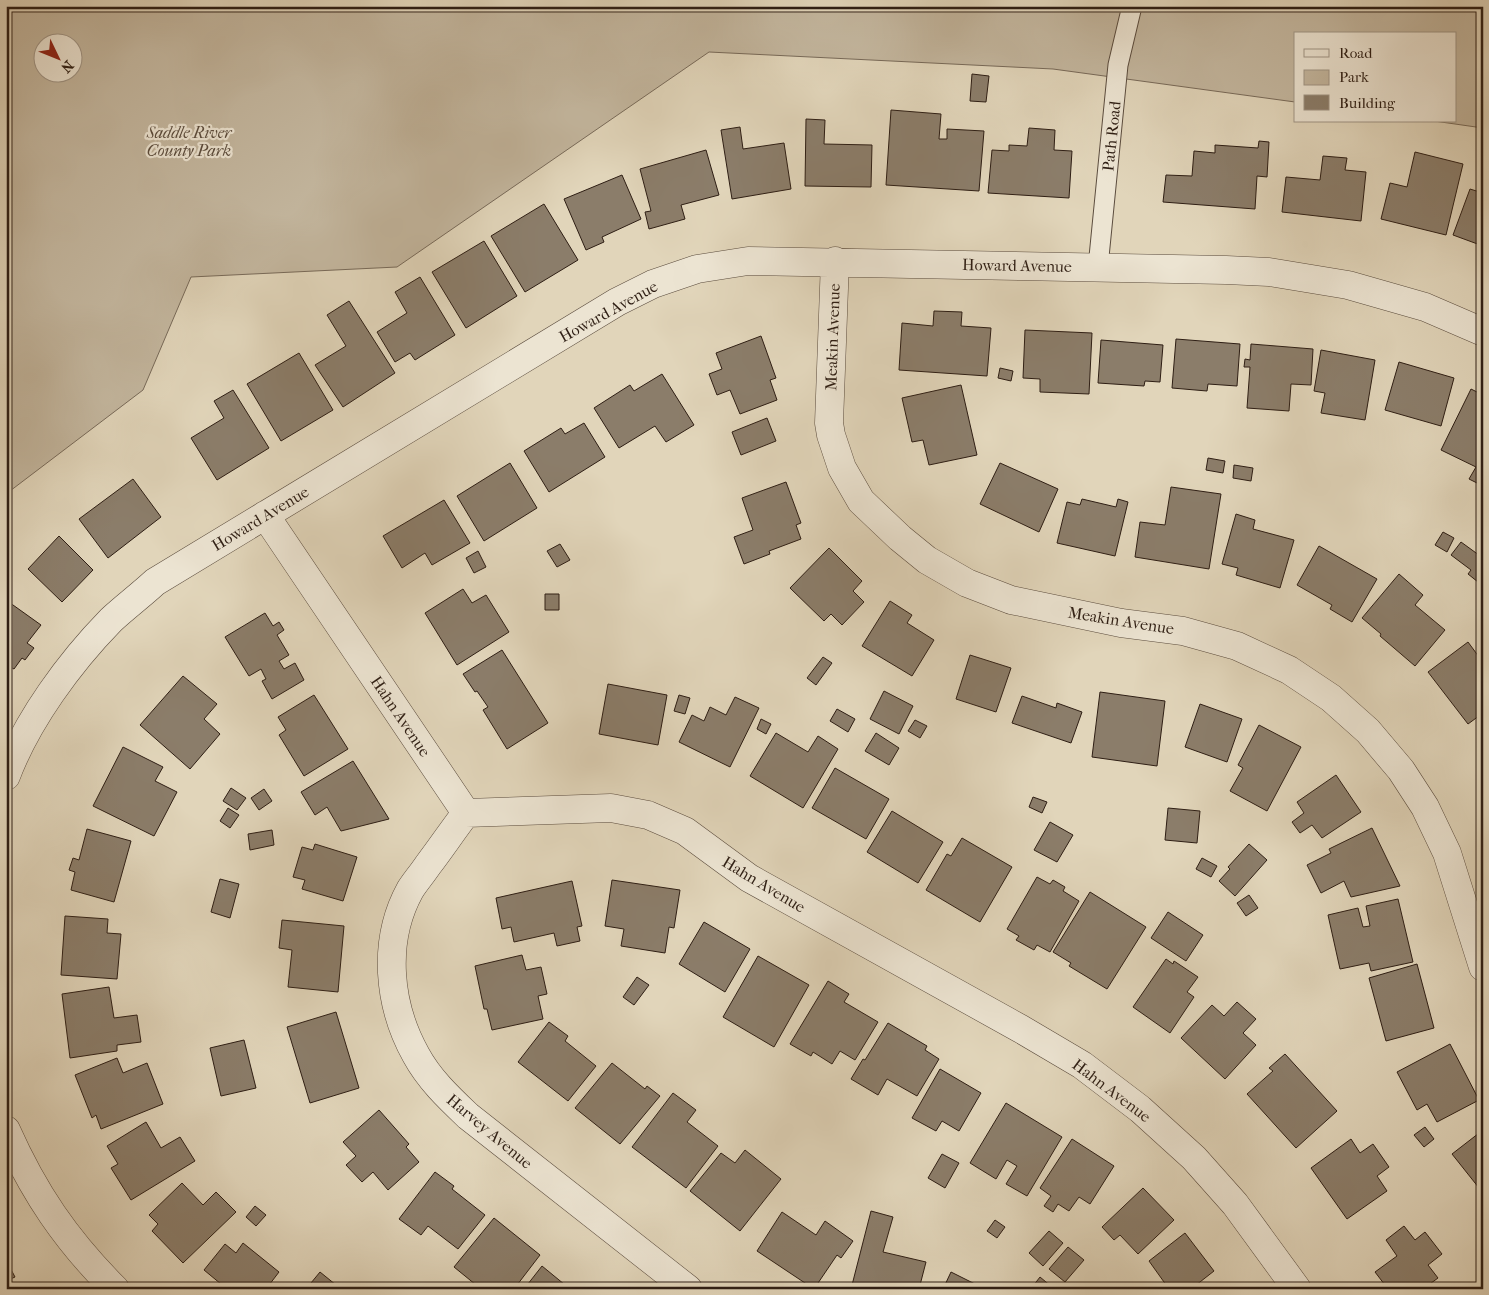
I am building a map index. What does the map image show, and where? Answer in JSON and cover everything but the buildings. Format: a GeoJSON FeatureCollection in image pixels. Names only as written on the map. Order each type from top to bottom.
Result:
{"type":"FeatureCollection","features":[{"type":"Feature","properties":{"kind":"street","name":"Howard Avenue"},"geometry":{"type":"LineString","coordinates":[[6,776],[10,764],[41,707],[74,661],[112,619],[155,582],[616,302],[653,284],[697,269],[748,261],[835,261],[1269,272],[1348,285],[1424,307],[1483,332]]}},
{"type":"Feature","properties":{"kind":"street","name":"Meakin Avenue"},"geometry":{"type":"LineString","coordinates":[[835,261],[829,423],[842,468],[861,501],[900,538],[927,560],[967,583],[1011,600],[1121,623],[1183,630],[1237,646],[1289,670],[1331,698],[1368,731],[1401,770],[1425,807],[1447,853],[1483,967]]}},
{"type":"Feature","properties":{"kind":"street","name":"Hahn Avenue"},"geometry":{"type":"LineString","coordinates":[[265,515],[466,813],[611,808],[648,815],[684,831],[749,878],[1021,1029],[1082,1065],[1140,1109],[1194,1158],[1235,1204],[1297,1289]]}},
{"type":"Feature","properties":{"kind":"street","name":"Harvey Avenue"},"geometry":{"type":"LineString","coordinates":[[466,813],[410,890],[398,919],[392,949],[392,983],[401,1020],[416,1055],[440,1089],[468,1116],[688,1289]]}},
{"type":"Feature","properties":{"kind":"street"},"geometry":{"type":"LineString","coordinates":[[6,1130],[21,1164],[49,1213],[89,1264],[115,1289]]}},
{"type":"Feature","properties":{"kind":"lane","name":"Path Road"},"geometry":{"type":"LineString","coordinates":[[1098,267],[1118,65],[1132,6]]}},
{"type":"Feature","properties":{"kind":"green space","name":"Saddle River County Park"},"geometry":{"type":"Polygon","coordinates":[[[6,6],[1483,6],[1483,128],[1441,122],[1456,122],[1456,32],[1294,32],[1294,102],[1053,69],[709,52],[397,267],[191,277],[143,390],[6,494],[6,6]]]}}]}
